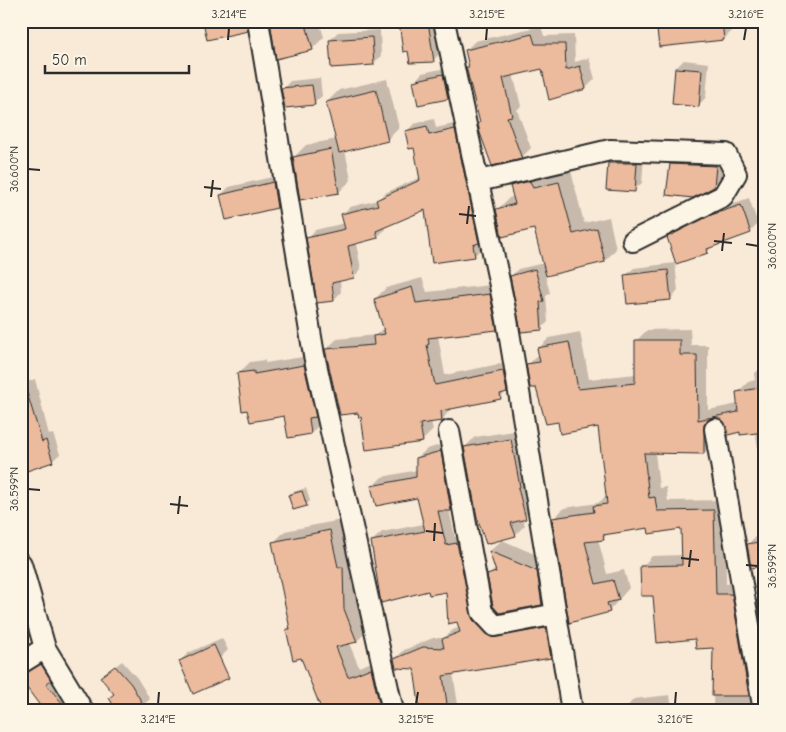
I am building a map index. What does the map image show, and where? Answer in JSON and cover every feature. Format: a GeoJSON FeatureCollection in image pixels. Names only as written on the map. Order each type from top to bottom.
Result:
{"type":"FeatureCollection","features":[{"type":"Feature","properties":{"kind":"street"},"geometry":{"type":"LineString","coordinates":[[258,21],[314,355],[393,711]]}},
{"type":"Feature","properties":{"kind":"street"},"geometry":{"type":"LineString","coordinates":[[444,21],[506,314],[572,711]]}},
{"type":"Feature","properties":{"kind":"street"},"geometry":{"type":"LineString","coordinates":[[479,182],[610,150],[726,154],[736,174],[722,196],[633,241]]}},
{"type":"Feature","properties":{"kind":"street"},"geometry":{"type":"LineString","coordinates":[[715,429],[764,711]]}},
{"type":"Feature","properties":{"kind":"street"},"geometry":{"type":"LineString","coordinates":[[449,431],[482,612],[494,626],[556,614]]}},
{"type":"Feature","properties":{"kind":"street"},"geometry":{"type":"LineString","coordinates":[[21,564],[45,648],[83,711]]}},
{"type":"Feature","properties":{"kind":"street"},"geometry":{"type":"LineString","coordinates":[[21,663],[45,648]]}},
{"type":"Feature","properties":{"kind":"building"},"geometry":{"type":"Polygon","coordinates":[[[203,21],[246,21],[248,31],[207,40],[203,21]]]}},
{"type":"Feature","properties":{"kind":"building"},"geometry":{"type":"Polygon","coordinates":[[[270,21],[305,21],[313,50],[276,59],[270,21]]]}},
{"type":"Feature","properties":{"kind":"building"},"geometry":{"type":"Polygon","coordinates":[[[399,21],[428,21],[434,62],[410,63],[408,51],[403,52],[399,21]]]}},
{"type":"Feature","properties":{"kind":"building"},"geometry":{"type":"Polygon","coordinates":[[[656,21],[722,21],[724,40],[659,47],[656,21]]]}},
{"type":"Feature","properties":{"kind":"building"},"geometry":{"type":"Polygon","coordinates":[[[532,34],[535,44],[565,44],[566,70],[580,66],[586,89],[549,100],[542,69],[503,78],[512,116],[507,117],[522,159],[492,166],[480,133],[478,124],[480,123],[466,67],[469,67],[465,50],[532,34]]]}},
{"type":"Feature","properties":{"kind":"building"},"geometry":{"type":"Polygon","coordinates":[[[372,37],[374,65],[331,68],[329,40],[372,37]]]}},
{"type":"Feature","properties":{"kind":"building"},"geometry":{"type":"Polygon","coordinates":[[[675,68],[702,70],[699,107],[672,104],[675,68]]]}},
{"type":"Feature","properties":{"kind":"building"},"geometry":{"type":"Polygon","coordinates":[[[443,74],[448,99],[418,105],[413,81],[443,74]]]}},
{"type":"Feature","properties":{"kind":"building"},"geometry":{"type":"Polygon","coordinates":[[[312,85],[315,105],[285,108],[281,88],[312,85]]]}},
{"type":"Feature","properties":{"kind":"building"},"geometry":{"type":"Polygon","coordinates":[[[376,90],[388,141],[339,153],[326,102],[376,90]]]}},
{"type":"Feature","properties":{"kind":"building"},"geometry":{"type":"Polygon","coordinates":[[[427,126],[429,135],[455,129],[479,243],[473,245],[475,257],[432,263],[425,210],[376,231],[378,238],[348,246],[354,278],[332,283],[334,301],[317,303],[306,238],[345,229],[341,214],[378,205],[376,200],[420,180],[414,148],[409,149],[405,131],[427,126]]]}},
{"type":"Feature","properties":{"kind":"building"},"geometry":{"type":"Polygon","coordinates":[[[331,149],[339,193],[300,200],[293,157],[331,149]]]}},
{"type":"Feature","properties":{"kind":"building"},"geometry":{"type":"Polygon","coordinates":[[[608,163],[637,163],[635,192],[606,190],[608,163]]]}},
{"type":"Feature","properties":{"kind":"building"},"geometry":{"type":"Polygon","coordinates":[[[670,164],[716,166],[714,187],[693,198],[666,195],[670,164]]]}},
{"type":"Feature","properties":{"kind":"building"},"geometry":{"type":"Polygon","coordinates":[[[530,181],[533,188],[559,182],[573,234],[597,228],[605,262],[546,276],[534,229],[502,237],[496,209],[515,204],[510,186],[530,181]]]}},
{"type":"Feature","properties":{"kind":"building"},"geometry":{"type":"Polygon","coordinates":[[[273,182],[277,208],[226,220],[220,195],[273,182]]]}},
{"type":"Feature","properties":{"kind":"building"},"geometry":{"type":"Polygon","coordinates":[[[741,205],[751,233],[707,249],[708,253],[676,264],[667,237],[711,215],[741,205]]]}},
{"type":"Feature","properties":{"kind":"building"},"geometry":{"type":"Polygon","coordinates":[[[535,269],[544,301],[540,302],[542,330],[521,332],[510,276],[535,269]]]}},
{"type":"Feature","properties":{"kind":"building"},"geometry":{"type":"Polygon","coordinates":[[[668,270],[671,300],[627,304],[624,275],[668,270]]]}},
{"type":"Feature","properties":{"kind":"building"},"geometry":{"type":"Polygon","coordinates":[[[412,287],[416,303],[490,294],[497,330],[428,338],[429,344],[427,345],[435,385],[503,371],[507,392],[500,394],[501,399],[441,411],[442,421],[420,424],[423,442],[366,450],[361,417],[359,418],[358,413],[340,415],[325,349],[374,345],[373,336],[385,334],[374,299],[412,287]]]}},
{"type":"Feature","properties":{"kind":"building"},"geometry":{"type":"Polygon","coordinates":[[[635,340],[680,340],[680,355],[697,355],[698,420],[713,417],[704,425],[704,454],[644,453],[649,498],[655,497],[657,511],[714,510],[716,594],[732,594],[749,696],[712,696],[713,648],[696,649],[695,639],[657,643],[653,596],[641,596],[640,566],[682,565],[681,529],[649,534],[648,528],[603,535],[604,540],[585,542],[596,584],[613,580],[619,600],[607,603],[610,612],[569,623],[552,518],[594,512],[593,506],[607,504],[598,427],[560,434],[558,422],[546,424],[536,388],[530,388],[526,364],[540,362],[537,348],[569,342],[578,389],[635,383],[635,340]]]}},
{"type":"Feature","properties":{"kind":"building"},"geometry":{"type":"Polygon","coordinates":[[[304,365],[316,417],[309,418],[311,434],[288,438],[284,416],[250,422],[247,410],[242,411],[237,373],[254,371],[254,374],[304,365]]]}},
{"type":"Feature","properties":{"kind":"building"},"geometry":{"type":"Polygon","coordinates":[[[25,386],[42,442],[46,440],[53,462],[21,473],[21,387],[25,386]]]}},
{"type":"Feature","properties":{"kind":"building"},"geometry":{"type":"Polygon","coordinates":[[[765,387],[765,432],[740,435],[740,432],[728,435],[724,422],[713,417],[738,412],[736,392],[765,387]]]}},
{"type":"Feature","properties":{"kind":"building"},"geometry":{"type":"Polygon","coordinates":[[[511,439],[520,487],[518,488],[526,519],[511,523],[516,536],[486,544],[477,517],[464,447],[511,439]]]}},
{"type":"Feature","properties":{"kind":"building"},"geometry":{"type":"Polygon","coordinates":[[[441,451],[451,511],[438,511],[446,545],[457,543],[473,620],[492,637],[546,628],[551,658],[443,676],[448,711],[420,711],[414,669],[396,668],[394,659],[423,647],[444,648],[442,639],[460,632],[457,622],[448,624],[446,592],[429,595],[428,591],[381,603],[371,541],[425,531],[417,498],[376,506],[371,486],[416,477],[416,458],[441,451]]]}},
{"type":"Feature","properties":{"kind":"building"},"geometry":{"type":"Polygon","coordinates":[[[302,491],[307,506],[293,510],[288,495],[302,491]]]}},
{"type":"Feature","properties":{"kind":"building"},"geometry":{"type":"Polygon","coordinates":[[[330,530],[338,567],[343,567],[344,609],[357,642],[336,647],[348,677],[371,668],[381,711],[322,711],[301,658],[293,660],[286,629],[290,629],[272,542],[330,530]]]}},
{"type":"Feature","properties":{"kind":"building"},"geometry":{"type":"Polygon","coordinates":[[[765,541],[765,566],[751,568],[747,544],[765,541]]]}},
{"type":"Feature","properties":{"kind":"building"},"geometry":{"type":"Polygon","coordinates":[[[489,551],[537,571],[542,605],[499,613],[493,606],[487,575],[496,572],[489,551]]]}},
{"type":"Feature","properties":{"kind":"building"},"geometry":{"type":"Polygon","coordinates":[[[765,599],[765,623],[761,623],[757,601],[765,599]]]}},
{"type":"Feature","properties":{"kind":"building"},"geometry":{"type":"Polygon","coordinates":[[[214,645],[229,678],[193,694],[179,661],[214,645]]]}},
{"type":"Feature","properties":{"kind":"building"},"geometry":{"type":"Polygon","coordinates":[[[41,664],[51,680],[46,684],[69,711],[44,711],[21,680],[21,675],[41,664]]]}},
{"type":"Feature","properties":{"kind":"building"},"geometry":{"type":"Polygon","coordinates":[[[115,666],[131,684],[147,711],[117,711],[109,698],[114,694],[100,677],[115,666]]]}}]}
